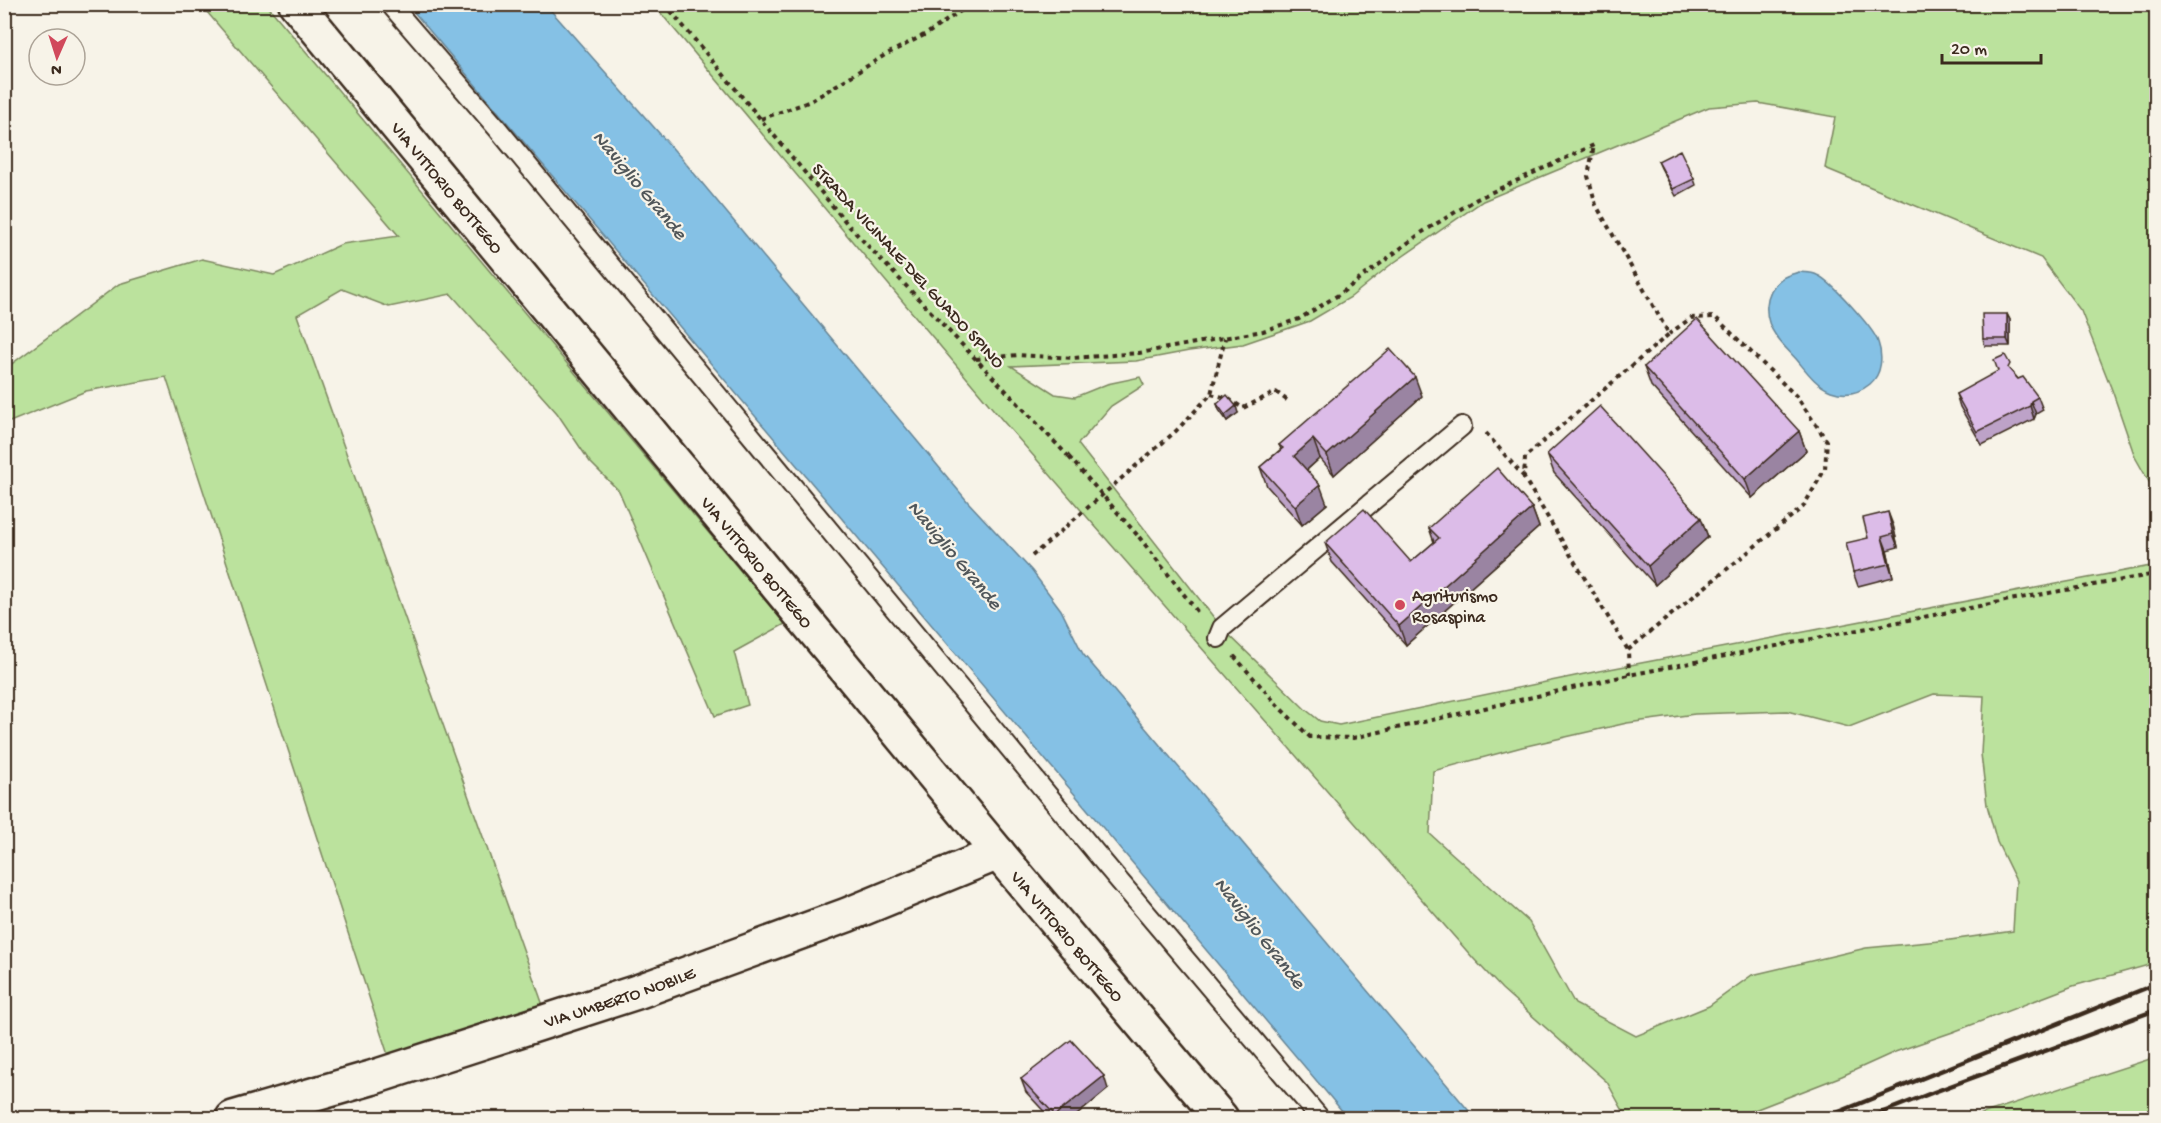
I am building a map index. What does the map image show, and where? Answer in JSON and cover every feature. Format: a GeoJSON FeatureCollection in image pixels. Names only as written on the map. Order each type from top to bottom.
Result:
{"type":"FeatureCollection","features":[{"type":"Feature","properties":{"kind":"street","name":"VIA VITTORIO BOTTEGO"},"geometry":{"type":"LineString","coordinates":[[296,4],[1221,1119]]}},
{"type":"Feature","properties":{"kind":"street","name":"VIA UMBERTO NOBILE"},"geometry":{"type":"LineString","coordinates":[[233,1119],[371,1078],[637,992],[847,915],[998,853]]}},
{"type":"Feature","properties":{"kind":"lane"},"geometry":{"type":"LineString","coordinates":[[390,4],[496,128],[1105,864],[1320,1119]]}},
{"type":"Feature","properties":{"kind":"lane"},"geometry":{"type":"LineString","coordinates":[[1218,638],[1222,628],[1461,426]]}},
{"type":"Feature","properties":{"kind":"path","name":"STRADA VICINALE DEL GUADO SPINO"},"geometry":{"type":"LineString","coordinates":[[665,4],[850,227],[1069,457],[1139,537]]}},
{"type":"Feature","properties":{"kind":"path"},"geometry":{"type":"LineString","coordinates":[[760,119],[811,101],[928,33],[971,4]]}},
{"type":"Feature","properties":{"kind":"path"},"geometry":{"type":"LineString","coordinates":[[976,359],[1018,355],[1073,358],[1139,353],[1263,331],[1299,320],[1340,294],[1421,233],[1477,199],[1594,145],[1587,176],[1596,204],[1669,334]]}},
{"type":"Feature","properties":{"kind":"path"},"geometry":{"type":"LineString","coordinates":[[1524,478],[1525,458],[1669,334],[1691,318],[1715,317],[1797,397],[1827,441],[1825,469],[1803,507],[1628,650]]}},
{"type":"Feature","properties":{"kind":"path"},"geometry":{"type":"LineString","coordinates":[[1032,555],[1176,431],[1211,394],[1225,338]]}},
{"type":"Feature","properties":{"kind":"path"},"geometry":{"type":"LineString","coordinates":[[1211,394],[1227,398],[1243,408],[1276,392],[1288,401]]}},
{"type":"Feature","properties":{"kind":"path"},"geometry":{"type":"LineString","coordinates":[[1461,426],[1476,427],[1487,433],[1524,478],[1628,650],[1629,675]]}},
{"type":"Feature","properties":{"kind":"path"},"geometry":{"type":"LineString","coordinates":[[1310,737],[1353,738],[1629,675],[1992,603],[2157,574]]}},
{"type":"Feature","properties":{"kind":"green space"},"geometry":{"type":"Polygon","coordinates":[[[983,4],[990,12],[1002,4],[2156,5],[2156,494],[2135,457],[2081,311],[2041,258],[1825,168],[1835,117],[1758,103],[1709,107],[1483,201],[1389,266],[1351,297],[1310,321],[1243,344],[1136,361],[1011,366],[1055,394],[1075,397],[1107,384],[1140,377],[1144,385],[1111,406],[1078,444],[1222,628],[1305,709],[1320,721],[1339,725],[1599,671],[2156,565],[2156,963],[2073,986],[1895,1052],[1842,1076],[1734,1118],[1627,1118],[1607,1082],[1502,989],[1473,958],[1003,421],[654,5],[983,4]],[[1934,694],[1849,727],[1787,711],[1695,714],[1627,723],[1522,747],[1433,771],[1430,834],[1529,922],[1575,1004],[1636,1036],[1709,1006],[1752,975],[1866,948],[2013,931],[2016,881],[1997,842],[1987,805],[1981,754],[1984,696],[1934,694]]]}},
{"type":"Feature","properties":{"kind":"green space"},"geometry":{"type":"Polygon","coordinates":[[[201,5],[267,5],[785,624],[734,652],[748,705],[715,716],[619,491],[590,462],[557,413],[451,294],[389,307],[342,289],[297,315],[544,1008],[389,1058],[166,377],[86,391],[5,424],[5,369],[119,284],[202,259],[274,275],[342,244],[399,236],[201,5]]]}},
{"type":"Feature","properties":{"kind":"green space"},"geometry":{"type":"Polygon","coordinates":[[[2156,1057],[2156,1118],[1969,1118],[2156,1057]]]}},
{"type":"Feature","properties":{"kind":"water","name":"Naviglio Grande"},"geometry":{"type":"Polygon","coordinates":[[[408,5],[546,5],[682,159],[968,502],[1032,571],[1061,610],[1083,654],[1475,1118],[1348,1118],[408,5]]]}},
{"type":"Feature","properties":{"kind":"water"},"geometry":{"type":"Polygon","coordinates":[[[1799,272],[1815,274],[1823,279],[1851,306],[1875,336],[1881,353],[1879,370],[1874,380],[1861,390],[1841,393],[1831,391],[1821,385],[1783,345],[1772,329],[1767,314],[1771,291],[1783,278],[1799,272]]]}},
{"type":"Feature","properties":{"kind":"building"},"geometry":{"type":"Polygon","coordinates":[[[1680,150],[1694,179],[1673,189],[1658,161],[1680,150]]]}},
{"type":"Feature","properties":{"kind":"building"},"geometry":{"type":"Polygon","coordinates":[[[1982,314],[2007,314],[2007,339],[1983,339],[1982,314]]]}},
{"type":"Feature","properties":{"kind":"building"},"geometry":{"type":"Polygon","coordinates":[[[1697,319],[1799,431],[1745,479],[1644,367],[1697,319]]]}},
{"type":"Feature","properties":{"kind":"building"},"geometry":{"type":"Polygon","coordinates":[[[1390,349],[1415,377],[1327,455],[1313,439],[1294,456],[1320,485],[1295,506],[1260,467],[1283,448],[1279,445],[1390,349]]]}},
{"type":"Feature","properties":{"kind":"building"},"geometry":{"type":"Polygon","coordinates":[[[2005,355],[2010,364],[2008,368],[2018,379],[2023,377],[2038,397],[2031,401],[2030,406],[1977,432],[1956,394],[1998,371],[1994,360],[2005,355]]]}},
{"type":"Feature","properties":{"kind":"building"},"geometry":{"type":"Polygon","coordinates":[[[1227,395],[1236,406],[1225,415],[1217,404],[1227,395]]]}},
{"type":"Feature","properties":{"kind":"building"},"geometry":{"type":"Polygon","coordinates":[[[1600,406],[1701,518],[1648,566],[1547,454],[1600,406]]]}},
{"type":"Feature","properties":{"kind":"building"},"geometry":{"type":"Polygon","coordinates":[[[1497,468],[1532,508],[1399,626],[1325,543],[1364,509],[1411,562],[1439,538],[1429,528],[1497,468]]]}},
{"type":"Feature","properties":{"kind":"building"},"geometry":{"type":"Polygon","coordinates":[[[1888,512],[1893,534],[1882,537],[1889,564],[1853,572],[1846,543],[1868,538],[1863,518],[1888,512]]]}},
{"type":"Feature","properties":{"kind":"building"},"geometry":{"type":"Polygon","coordinates":[[[1071,1040],[1104,1076],[1055,1115],[1021,1079],[1071,1040]]]}},
{"type":"Feature","properties":{"kind":"railway"},"geometry":{"type":"LineString","coordinates":[[1824,1118],[2156,984]]}},
{"type":"Feature","properties":{"kind":"railway"},"geometry":{"type":"LineString","coordinates":[[1868,1118],[2156,1010]]}},
{"type":"Feature","properties":{"kind":"place","name":"Agriturismo Rosaspina"},"geometry":{"type":"Point","coordinates":[1400,605]}}]}
